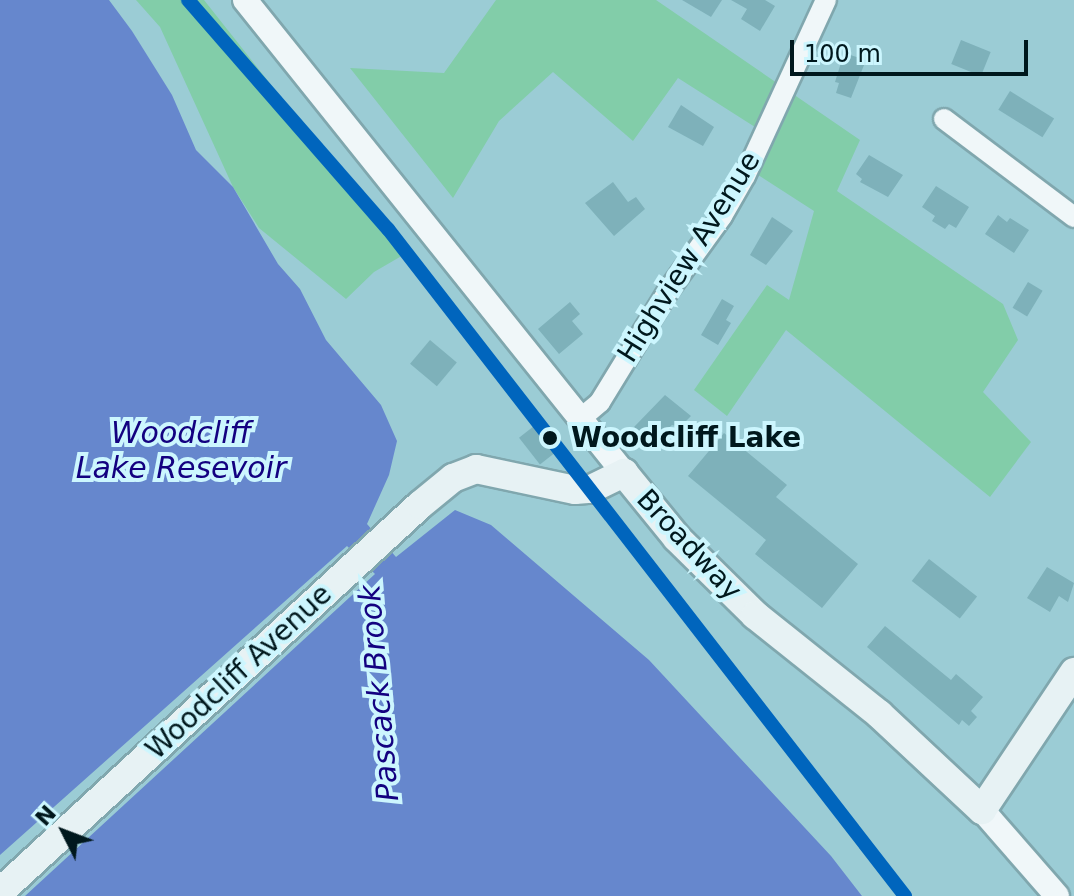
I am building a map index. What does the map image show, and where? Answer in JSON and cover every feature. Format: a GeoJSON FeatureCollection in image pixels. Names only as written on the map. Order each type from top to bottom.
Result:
{"type":"FeatureCollection","features":[{"type":"Feature","properties":{"kind":"main road","name":"Woodcliff Avenue"},"geometry":{"type":"LineString","coordinates":[[0,892],[439,488],[476,469],[575,490],[591,489],[624,473]]}},
{"type":"Feature","properties":{"kind":"main road","name":"Broadway"},"geometry":{"type":"LineString","coordinates":[[624,473],[677,538],[755,615],[879,714],[982,810]]}},
{"type":"Feature","properties":{"kind":"main road"},"geometry":{"type":"LineString","coordinates":[[982,810],[1074,672]]}},
{"type":"Feature","properties":{"kind":"street","name":"Broadway"},"geometry":{"type":"LineString","coordinates":[[245,0],[624,473]]}},
{"type":"Feature","properties":{"kind":"street","name":"Highview Avenue"},"geometry":{"type":"LineString","coordinates":[[580,419],[600,402],[668,291],[722,216],[745,176],[826,0]]}},
{"type":"Feature","properties":{"kind":"street"},"geometry":{"type":"LineString","coordinates":[[944,119],[1074,217]]}},
{"type":"Feature","properties":{"kind":"street","name":"Broadway"},"geometry":{"type":"LineString","coordinates":[[982,810],[1057,896]]}},
{"type":"Feature","properties":{"kind":"green space"},"geometry":{"type":"Polygon","coordinates":[[[136,0],[204,0],[405,254],[374,272],[346,299],[259,228],[233,187],[160,27],[136,0]]]}},
{"type":"Feature","properties":{"kind":"green space"},"geometry":{"type":"Polygon","coordinates":[[[496,0],[656,0],[860,140],[837,191],[1003,304],[1018,340],[983,392],[1031,442],[990,497],[786,330],[727,416],[694,390],[767,285],[789,300],[814,211],[744,166],[766,134],[678,78],[633,141],[553,72],[499,121],[453,198],[350,68],[444,73],[496,0]]]}},
{"type":"Feature","properties":{"kind":"water","name":"Woodcliff Lake Resevoir"},"geometry":{"type":"Polygon","coordinates":[[[0,0],[109,0],[132,31],[172,95],[196,150],[233,187],[278,264],[300,289],[326,340],[381,405],[397,441],[389,475],[367,524],[396,557],[455,510],[491,525],[649,660],[831,856],[862,896],[25,896],[375,574],[347,546],[0,855],[0,0]]]}},
{"type":"Feature","properties":{"kind":"building"},"geometry":{"type":"Polygon","coordinates":[[[682,0],[722,0],[711,17],[682,0]]]}},
{"type":"Feature","properties":{"kind":"building"},"geometry":{"type":"Polygon","coordinates":[[[731,0],[765,0],[775,6],[760,31],[741,19],[747,9],[731,0]]]}},
{"type":"Feature","properties":{"kind":"building"},"geometry":{"type":"Polygon","coordinates":[[[961,40],[991,52],[981,76],[951,64],[961,40]]]}},
{"type":"Feature","properties":{"kind":"building"},"geometry":{"type":"Polygon","coordinates":[[[844,53],[866,60],[851,98],[836,93],[839,83],[835,82],[844,53]]]}},
{"type":"Feature","properties":{"kind":"building"},"geometry":{"type":"Polygon","coordinates":[[[1010,91],[1054,119],[1042,137],[998,110],[1010,91]]]}},
{"type":"Feature","properties":{"kind":"building"},"geometry":{"type":"Polygon","coordinates":[[[681,105],[714,127],[703,146],[668,127],[681,105]]]}},
{"type":"Feature","properties":{"kind":"building"},"geometry":{"type":"Polygon","coordinates":[[[869,155],[903,175],[888,197],[860,182],[862,179],[856,174],[869,155]]]}},
{"type":"Feature","properties":{"kind":"building"},"geometry":{"type":"Polygon","coordinates":[[[613,182],[628,202],[636,197],[645,209],[614,236],[585,203],[613,182]]]}},
{"type":"Feature","properties":{"kind":"building"},"geometry":{"type":"Polygon","coordinates":[[[936,186],[969,207],[956,228],[949,224],[945,229],[932,221],[935,216],[922,207],[936,186]]]}},
{"type":"Feature","properties":{"kind":"building"},"geometry":{"type":"Polygon","coordinates":[[[998,215],[1007,222],[1010,218],[1029,230],[1014,253],[985,234],[998,215]]]}},
{"type":"Feature","properties":{"kind":"building"},"geometry":{"type":"Polygon","coordinates":[[[772,217],[793,231],[766,265],[750,255],[772,217]]]}},
{"type":"Feature","properties":{"kind":"building"},"geometry":{"type":"Polygon","coordinates":[[[1028,282],[1043,291],[1027,316],[1013,308],[1028,282]]]}},
{"type":"Feature","properties":{"kind":"building"},"geometry":{"type":"Polygon","coordinates":[[[722,299],[734,306],[726,320],[731,323],[718,345],[701,335],[722,299]]]}},
{"type":"Feature","properties":{"kind":"building"},"geometry":{"type":"Polygon","coordinates":[[[570,302],[580,314],[572,321],[583,334],[559,354],[538,329],[570,302]]]}},
{"type":"Feature","properties":{"kind":"building"},"geometry":{"type":"Polygon","coordinates":[[[430,340],[457,362],[437,386],[410,364],[430,340]]]}},
{"type":"Feature","properties":{"kind":"building"},"geometry":{"type":"Polygon","coordinates":[[[665,395],[691,416],[680,427],[672,425],[652,443],[634,427],[665,395]]]}},
{"type":"Feature","properties":{"kind":"building"},"geometry":{"type":"Polygon","coordinates":[[[534,426],[555,453],[540,464],[519,438],[534,426]]]}},
{"type":"Feature","properties":{"kind":"building"},"geometry":{"type":"Polygon","coordinates":[[[724,433],[787,485],[776,497],[858,564],[822,608],[755,554],[766,540],[688,476],[724,433]]]}},
{"type":"Feature","properties":{"kind":"building"},"geometry":{"type":"Polygon","coordinates":[[[929,559],[977,597],[960,619],[912,581],[929,559]]]}},
{"type":"Feature","properties":{"kind":"building"},"geometry":{"type":"Polygon","coordinates":[[[1047,567],[1074,583],[1068,602],[1059,596],[1050,612],[1027,598],[1047,567]]]}},
{"type":"Feature","properties":{"kind":"building"},"geometry":{"type":"Polygon","coordinates":[[[885,626],[951,680],[956,674],[983,697],[971,711],[977,717],[969,726],[962,720],[959,725],[867,647],[885,626]]]}},
{"type":"Feature","properties":{"kind":"transit line"},"geometry":{"type":"LineString","coordinates":[[188,0],[388,229],[905,896]]}},
{"type":"Feature","properties":{"kind":"place","name":"Woodcliff Lake"},"geometry":{"type":"Point","coordinates":[550,438]}},
{"type":"Feature","properties":{"kind":"water label","name":"Pascack Brook"},"geometry":{"type":"Point","coordinates":[379,693]}}]}
